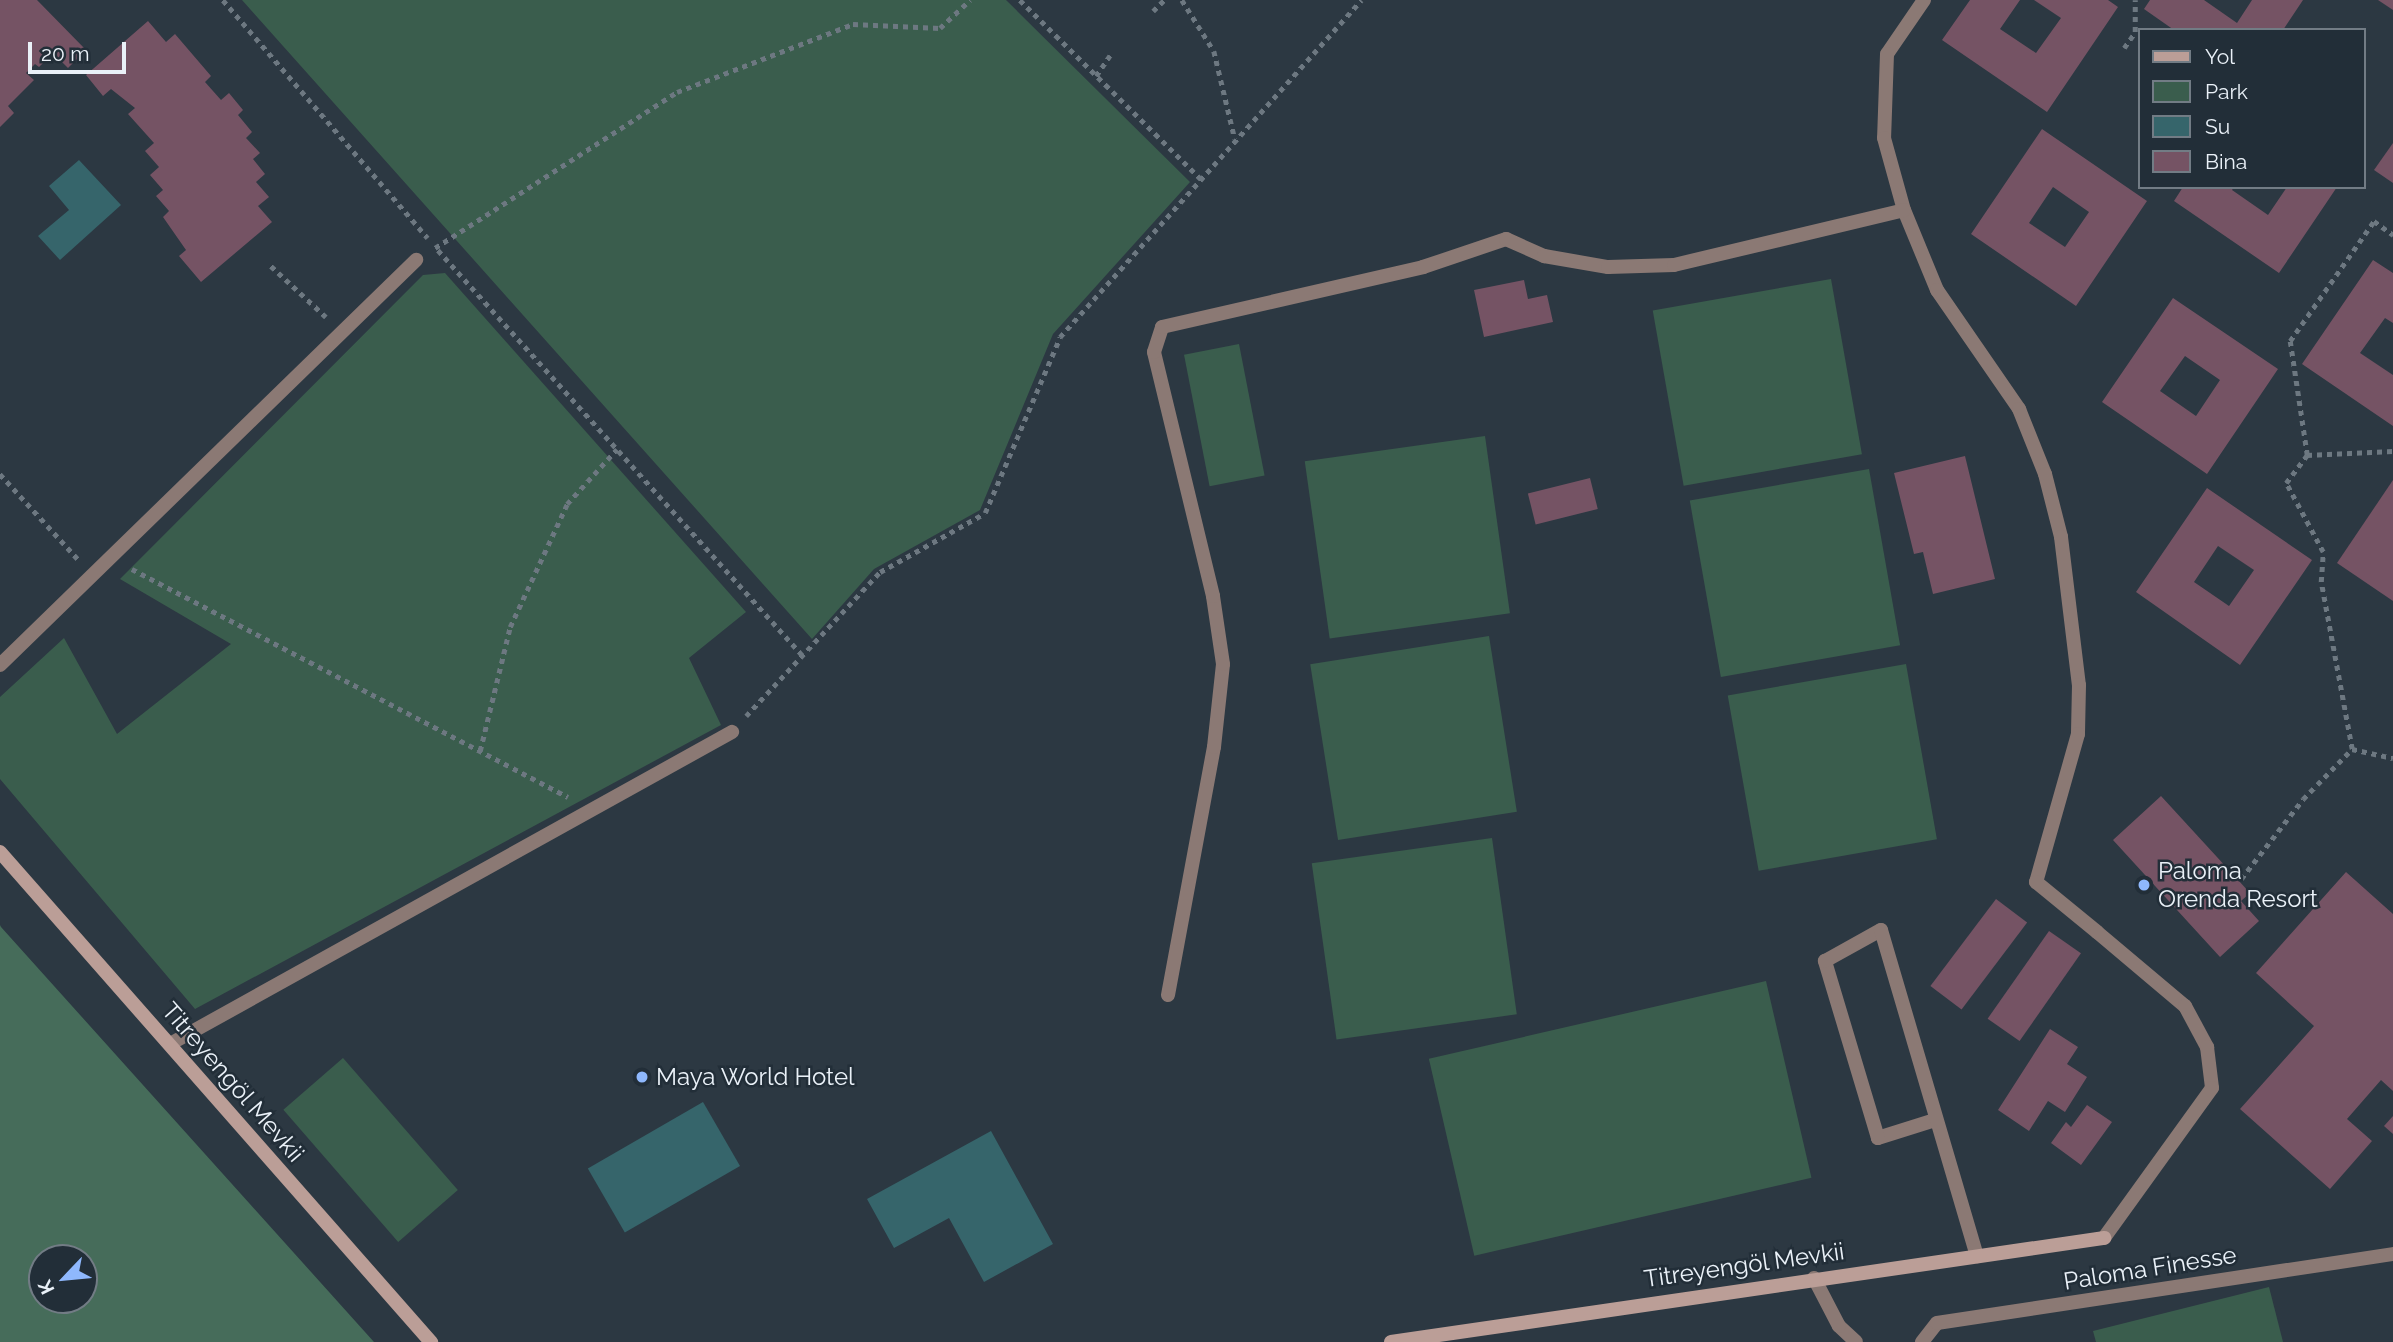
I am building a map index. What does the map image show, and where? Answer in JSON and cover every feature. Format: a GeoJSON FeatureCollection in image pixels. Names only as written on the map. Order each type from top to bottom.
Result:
{"type":"FeatureCollection","features":[{"type":"Feature","properties":{"kind":"street"},"geometry":{"type":"LineString","coordinates":[[1168,995],[1214,747],[1223,664],[1213,596],[1154,352],[1162,327],[1423,267],[1506,239],[1544,256],[1608,267],[1674,265],[1903,210],[1884,138],[1887,54],[1924,0]]}},
{"type":"Feature","properties":{"kind":"street","name":"Titreyengöl Mevkii"},"geometry":{"type":"LineString","coordinates":[[1391,1342],[1815,1278],[2104,1238],[2212,1088],[2207,1047],[2185,1006],[2036,882],[2078,734],[2079,685],[2061,537],[2045,474],[2019,409],[1937,290],[1903,210]]}},
{"type":"Feature","properties":{"kind":"street"},"geometry":{"type":"LineString","coordinates":[[0,665],[416,260]]}},
{"type":"Feature","properties":{"kind":"street"},"geometry":{"type":"LineString","coordinates":[[170,1044],[732,732]]}},
{"type":"Feature","properties":{"kind":"street","name":"Titreyengöl Mevkii"},"geometry":{"type":"LineString","coordinates":[[0,852],[431,1342]]}},
{"type":"Feature","properties":{"kind":"street"},"geometry":{"type":"LineString","coordinates":[[1935,1120],[1878,1138],[1825,961],[1881,930],[1977,1256]]}},
{"type":"Feature","properties":{"kind":"street","name":"Paloma Finesse"},"geometry":{"type":"LineString","coordinates":[[1922,1342],[1937,1323],[2393,1254]]}},
{"type":"Feature","properties":{"kind":"street"},"geometry":{"type":"LineString","coordinates":[[1815,1278],[1839,1326],[1856,1342]]}},
{"type":"Feature","properties":{"kind":"path"},"geometry":{"type":"LineString","coordinates":[[223,0],[435,247],[803,656]]}},
{"type":"Feature","properties":{"kind":"path"},"geometry":{"type":"LineString","coordinates":[[416,260],[677,92],[853,24],[940,28],[970,0]]}},
{"type":"Feature","properties":{"kind":"path"},"geometry":{"type":"LineString","coordinates":[[1020,0],[1201,179]]}},
{"type":"Feature","properties":{"kind":"path"},"geometry":{"type":"LineString","coordinates":[[1153,11],[1164,0]]}},
{"type":"Feature","properties":{"kind":"path"},"geometry":{"type":"LineString","coordinates":[[1182,0],[1214,51],[1235,140]]}},
{"type":"Feature","properties":{"kind":"path"},"geometry":{"type":"LineString","coordinates":[[732,732],[880,572],[985,513],[1060,337],[1361,0]]}},
{"type":"Feature","properties":{"kind":"path"},"geometry":{"type":"LineString","coordinates":[[2124,48],[2135,32],[2135,0]]}},
{"type":"Feature","properties":{"kind":"path"},"geometry":{"type":"LineString","coordinates":[[1096,76],[1110,55]]}},
{"type":"Feature","properties":{"kind":"path"},"geometry":{"type":"LineString","coordinates":[[2352,749],[2321,583],[2323,552],[2286,483],[2306,455],[2290,341],[2374,221],[2393,235]]}},
{"type":"Feature","properties":{"kind":"path"},"geometry":{"type":"LineString","coordinates":[[271,266],[342,333]]}},
{"type":"Feature","properties":{"kind":"path"},"geometry":{"type":"LineString","coordinates":[[480,751],[510,627],[567,504],[617,449]]}},
{"type":"Feature","properties":{"kind":"path"},"geometry":{"type":"LineString","coordinates":[[2306,455],[2393,452]]}},
{"type":"Feature","properties":{"kind":"path"},"geometry":{"type":"LineString","coordinates":[[0,474],[93,575]]}},
{"type":"Feature","properties":{"kind":"path"},"geometry":{"type":"LineString","coordinates":[[110,558],[593,810]]}},
{"type":"Feature","properties":{"kind":"path"},"geometry":{"type":"LineString","coordinates":[[2352,749],[2393,758]]}},
{"type":"Feature","properties":{"kind":"path"},"geometry":{"type":"LineString","coordinates":[[2241,879],[2303,799],[2352,749]]}},
{"type":"Feature","properties":{"kind":"green space"},"geometry":{"type":"Polygon","coordinates":[[[242,0],[1006,0],[1190,182],[1053,334],[980,510],[874,569],[812,639],[242,0]]]}},
{"type":"Feature","properties":{"kind":"green space"},"geometry":{"type":"Polygon","coordinates":[[[445,273],[746,612],[689,658],[721,725],[195,1009],[0,779],[0,697],[64,638],[117,734],[231,644],[120,579],[423,275],[445,273]]]}},
{"type":"Feature","properties":{"kind":"green space"},"geometry":{"type":"Polygon","coordinates":[[[1831,279],[1862,454],[1684,486],[1653,310],[1831,279]]]}},
{"type":"Feature","properties":{"kind":"green space"},"geometry":{"type":"Polygon","coordinates":[[[1239,344],[1265,476],[1210,486],[1184,355],[1239,344]]]}},
{"type":"Feature","properties":{"kind":"green space"},"geometry":{"type":"Polygon","coordinates":[[[1485,436],[1510,613],[1330,639],[1305,461],[1485,436]]]}},
{"type":"Feature","properties":{"kind":"green space"},"geometry":{"type":"Polygon","coordinates":[[[1869,469],[1900,645],[1721,677],[1690,501],[1869,469]]]}},
{"type":"Feature","properties":{"kind":"green space"},"geometry":{"type":"Polygon","coordinates":[[[1489,636],[1517,812],[1338,840],[1310,664],[1489,636]]]}},
{"type":"Feature","properties":{"kind":"green space"},"geometry":{"type":"Polygon","coordinates":[[[1906,664],[1937,839],[1759,871],[1728,695],[1906,664]]]}},
{"type":"Feature","properties":{"kind":"green space"},"geometry":{"type":"Polygon","coordinates":[[[1492,838],[1517,1014],[1337,1040],[1312,863],[1492,838]]]}},
{"type":"Feature","properties":{"kind":"green space"},"geometry":{"type":"Polygon","coordinates":[[[1766,981],[1811,1178],[1474,1256],[1429,1059],[1766,981]]]}},
{"type":"Feature","properties":{"kind":"green space"},"geometry":{"type":"Polygon","coordinates":[[[343,1058],[458,1190],[398,1242],[283,1110],[343,1058]]]}},
{"type":"Feature","properties":{"kind":"green space"},"geometry":{"type":"Polygon","coordinates":[[[2269,1287],[2283,1342],[2096,1342],[2093,1331],[2269,1287]]]}},
{"type":"Feature","properties":{"kind":"shaded area"},"geometry":{"type":"Polygon","coordinates":[[[0,925],[1,927],[374,1342],[0,1342],[0,925]]]}},
{"type":"Feature","properties":{"kind":"water"},"geometry":{"type":"Polygon","coordinates":[[[79,160],[121,205],[60,260],[38,236],[69,210],[49,186],[79,160]]]}},
{"type":"Feature","properties":{"kind":"water"},"geometry":{"type":"Polygon","coordinates":[[[703,1102],[740,1166],[625,1233],[588,1168],[703,1102]]]}},
{"type":"Feature","properties":{"kind":"water"},"geometry":{"type":"Polygon","coordinates":[[[991,1131],[1053,1244],[984,1282],[949,1218],[894,1248],[867,1199],[991,1131]]]}},
{"type":"Feature","properties":{"kind":"building"},"geometry":{"type":"Polygon","coordinates":[[[0,0],[37,0],[86,50],[68,68],[53,53],[39,67],[35,64],[26,73],[34,80],[8,106],[14,113],[0,127],[0,0]]]}},
{"type":"Feature","properties":{"kind":"building"},"geometry":{"type":"Polygon","coordinates":[[[1970,0],[2020,0],[2000,29],[2036,53],[2061,18],[2034,0],[2108,0],[2118,7],[2047,112],[1942,40],[1970,0]]]}},
{"type":"Feature","properties":{"kind":"building"},"geometry":{"type":"Polygon","coordinates":[[[2150,0],[2204,0],[2237,23],[2252,0],[2303,0],[2284,28],[2171,28],[2144,9],[2150,0]]]}},
{"type":"Feature","properties":{"kind":"building"},"geometry":{"type":"Polygon","coordinates":[[[2378,0],[2393,0],[2393,10],[2378,0]]]}},
{"type":"Feature","properties":{"kind":"building"},"geometry":{"type":"Polygon","coordinates":[[[148,21],[166,42],[175,34],[211,76],[205,82],[221,100],[229,93],[243,110],[238,115],[252,132],[246,138],[260,153],[253,159],[265,174],[256,182],[269,197],[258,206],[272,222],[201,282],[179,256],[186,250],[163,217],[169,211],[156,196],[163,190],[150,175],[159,167],[145,151],[154,143],[128,114],[135,108],[111,89],[103,96],[86,75],[148,21]]]}},
{"type":"Feature","properties":{"kind":"building"},"geometry":{"type":"Polygon","coordinates":[[[2042,129],[2147,201],[2076,306],[1971,234],[2042,129]],[[2053,187],[2029,223],[2065,247],[2089,212],[2053,187]]]}},
{"type":"Feature","properties":{"kind":"building"},"geometry":{"type":"Polygon","coordinates":[[[2393,143],[2393,183],[2374,170],[2393,143]]]}},
{"type":"Feature","properties":{"kind":"building"},"geometry":{"type":"Polygon","coordinates":[[[2182,189],[2233,189],[2268,215],[2286,189],[2336,189],[2279,273],[2174,201],[2182,189]]]}},
{"type":"Feature","properties":{"kind":"building"},"geometry":{"type":"Polygon","coordinates":[[[2373,260],[2393,273],[2393,323],[2385,318],[2360,353],[2393,375],[2393,426],[2302,364],[2373,260]]]}},
{"type":"Feature","properties":{"kind":"building"},"geometry":{"type":"Polygon","coordinates":[[[1524,280],[1528,299],[1547,295],[1553,322],[1484,337],[1474,290],[1524,280]]]}},
{"type":"Feature","properties":{"kind":"building"},"geometry":{"type":"Polygon","coordinates":[[[2173,298],[2278,369],[2207,474],[2102,402],[2173,298]],[[2185,356],[2160,391],[2196,416],[2220,380],[2185,356]]]}},
{"type":"Feature","properties":{"kind":"building"},"geometry":{"type":"Polygon","coordinates":[[[1965,456],[1995,579],[1933,594],[1923,552],[1914,554],[1894,473],[1965,456]]]}},
{"type":"Feature","properties":{"kind":"building"},"geometry":{"type":"Polygon","coordinates":[[[1590,478],[1598,509],[1536,525],[1528,493],[1590,478]]]}},
{"type":"Feature","properties":{"kind":"building"},"geometry":{"type":"Polygon","coordinates":[[[2393,480],[2393,601],[2337,563],[2393,480]]]}},
{"type":"Feature","properties":{"kind":"building"},"geometry":{"type":"Polygon","coordinates":[[[2207,488],[2312,560],[2240,665],[2136,592],[2207,488]],[[2218,546],[2194,582],[2229,606],[2254,570],[2218,546]]]}},
{"type":"Feature","properties":{"kind":"building"},"geometry":{"type":"Polygon","coordinates":[[[2161,796],[2250,893],[2241,901],[2259,921],[2220,957],[2113,840],[2161,796]]]}},
{"type":"Feature","properties":{"kind":"building"},"geometry":{"type":"Polygon","coordinates":[[[2346,872],[2393,914],[2393,1091],[2381,1080],[2347,1119],[2372,1141],[2330,1189],[2240,1109],[2314,1026],[2256,973],[2346,872]]]}},
{"type":"Feature","properties":{"kind":"building"},"geometry":{"type":"Polygon","coordinates":[[[1996,899],[2027,922],[1962,1010],[1930,986],[1996,899]]]}},
{"type":"Feature","properties":{"kind":"building"},"geometry":{"type":"Polygon","coordinates":[[[2049,931],[2081,953],[2020,1041],[1988,1019],[2049,931]]]}},
{"type":"Feature","properties":{"kind":"building"},"geometry":{"type":"Polygon","coordinates":[[[2050,1029],[2078,1047],[2067,1064],[2087,1077],[2065,1112],[2048,1101],[2029,1131],[1998,1110],[2050,1029]]]}},
{"type":"Feature","properties":{"kind":"building"},"geometry":{"type":"Polygon","coordinates":[[[2087,1105],[2112,1122],[2081,1165],[2051,1143],[2066,1122],[2071,1127],[2087,1105]]]}},
{"type":"Feature","properties":{"kind":"building"},"geometry":{"type":"Polygon","coordinates":[[[2393,1116],[2393,1134],[2384,1126],[2393,1116]]]}},
{"type":"Feature","properties":{"kind":"place","name":"Paloma Orenda Resort"},"geometry":{"type":"Point","coordinates":[2144,885]}},
{"type":"Feature","properties":{"kind":"place","name":"Maya World Hotel"},"geometry":{"type":"Point","coordinates":[642,1077]}}]}
